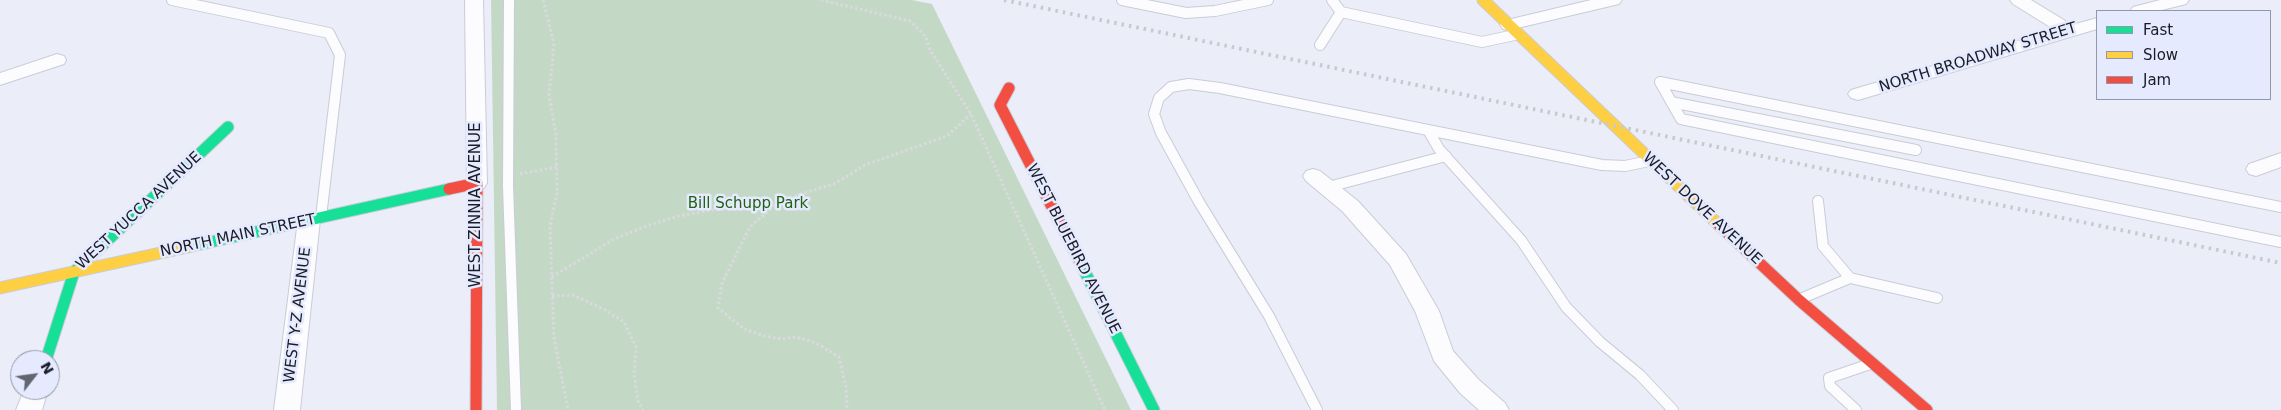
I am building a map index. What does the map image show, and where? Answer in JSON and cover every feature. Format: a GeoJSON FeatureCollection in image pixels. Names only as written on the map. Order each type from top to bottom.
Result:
{"type":"FeatureCollection","features":[{"type":"Feature","properties":{"kind":"street","name":"WEST ZINNIA AVENUE"},"geometry":{"type":"LineString","coordinates":[[474,0],[476,410]]}},
{"type":"Feature","properties":{"kind":"street","name":"WEST DOVE AVENUE"},"geometry":{"type":"LineString","coordinates":[[1483,0],[1799,300],[1927,410]]}},
{"type":"Feature","properties":{"kind":"street"},"geometry":{"type":"LineString","coordinates":[[1514,30],[1613,0]]}},
{"type":"Feature","properties":{"kind":"street"},"geometry":{"type":"LineString","coordinates":[[2019,0],[2069,30]]}},
{"type":"Feature","properties":{"kind":"street"},"geometry":{"type":"LineString","coordinates":[[2143,10],[2180,0]]}},
{"type":"Feature","properties":{"kind":"street","name":"NORTH BROADWAY STREET"},"geometry":{"type":"LineString","coordinates":[[1858,94],[2096,23]]}},
{"type":"Feature","properties":{"kind":"street"},"geometry":{"type":"LineString","coordinates":[[0,79],[57,60]]}},
{"type":"Feature","properties":{"kind":"street","name":"WEST BLUEBIRD AVENUE"},"geometry":{"type":"LineString","coordinates":[[1008,88],[1000,105],[1154,410]]}},
{"type":"Feature","properties":{"kind":"street","name":"WEST YUCCA AVENUE"},"geometry":{"type":"LineString","coordinates":[[49,350],[74,272],[228,127]]}},
{"type":"Feature","properties":{"kind":"street"},"geometry":{"type":"LineString","coordinates":[[2256,169],[2281,160]]}},
{"type":"Feature","properties":{"kind":"street"},"geometry":{"type":"LineString","coordinates":[[1320,181],[1350,206],[1398,260],[1427,311],[1443,355],[1469,386],[1496,410]]}},
{"type":"Feature","properties":{"kind":"street","name":"NORTH MAIN STREET"},"geometry":{"type":"LineString","coordinates":[[0,288],[476,183]]}},
{"type":"Feature","properties":{"kind":"street","name":"WEST Y-Z AVENUE"},"geometry":{"type":"LineString","coordinates":[[287,410],[315,219]]}},
{"type":"Feature","properties":{"kind":"lane"},"geometry":{"type":"LineString","coordinates":[[172,0],[329,33],[340,54],[315,219]]}},
{"type":"Feature","properties":{"kind":"lane"},"geometry":{"type":"LineString","coordinates":[[509,0],[508,176],[516,410]]}},
{"type":"Feature","properties":{"kind":"lane"},"geometry":{"type":"LineString","coordinates":[[1122,0],[1186,13],[1214,11],[1268,0]]}},
{"type":"Feature","properties":{"kind":"lane"},"geometry":{"type":"LineString","coordinates":[[1332,0],[1341,12],[1482,42],[1514,30]]}},
{"type":"Feature","properties":{"kind":"lane"},"geometry":{"type":"LineString","coordinates":[[1320,45],[1341,12]]}},
{"type":"Feature","properties":{"kind":"lane"},"geometry":{"type":"LineString","coordinates":[[2281,207],[1660,82],[1681,119],[2281,242]]}},
{"type":"Feature","properties":{"kind":"lane"},"geometry":{"type":"LineString","coordinates":[[1318,410],[1269,316],[1199,202],[1161,133],[1154,114],[1159,98],[1171,87],[1190,84],[1220,88],[1602,165],[1625,166],[1650,160]]}},
{"type":"Feature","properties":{"kind":"lane"},"geometry":{"type":"LineString","coordinates":[[1671,102],[1916,150]]}},
{"type":"Feature","properties":{"kind":"lane"},"geometry":{"type":"LineString","coordinates":[[1428,130],[1446,156],[1521,240],[1550,287],[1566,307],[1600,342],[1640,375],[1673,410]]}},
{"type":"Feature","properties":{"kind":"lane"},"geometry":{"type":"LineString","coordinates":[[1914,134],[1919,167]]}},
{"type":"Feature","properties":{"kind":"lane"},"geometry":{"type":"LineString","coordinates":[[1320,181],[1446,156]]}},
{"type":"Feature","properties":{"kind":"lane"},"geometry":{"type":"LineString","coordinates":[[1818,201],[1823,246],[1850,278]]}},
{"type":"Feature","properties":{"kind":"lane"},"geometry":{"type":"LineString","coordinates":[[1799,300],[1850,278],[1938,298]]}},
{"type":"Feature","properties":{"kind":"lane"},"geometry":{"type":"LineString","coordinates":[[1856,410],[1830,386],[1829,378],[1873,363]]}},
{"type":"Feature","properties":{"kind":"path"},"geometry":{"type":"LineString","coordinates":[[543,0],[554,44],[549,95],[556,134],[557,167],[557,193],[550,226],[554,338],[568,410]]}},
{"type":"Feature","properties":{"kind":"path"},"geometry":{"type":"LineString","coordinates":[[821,0],[910,21],[926,37],[930,50],[971,114],[1105,410]]}},
{"type":"Feature","properties":{"kind":"path"},"geometry":{"type":"LineString","coordinates":[[552,278],[614,239],[649,225],[704,211],[755,208],[834,184],[865,164],[947,136],[971,114]]}},
{"type":"Feature","properties":{"kind":"path"},"geometry":{"type":"LineString","coordinates":[[508,176],[557,167]]}},
{"type":"Feature","properties":{"kind":"path"},"geometry":{"type":"LineString","coordinates":[[780,201],[750,227],[722,284],[718,308],[744,328],[764,336],[782,339],[796,337],[816,343],[840,357],[846,387],[847,410]]}},
{"type":"Feature","properties":{"kind":"path"},"geometry":{"type":"LineString","coordinates":[[552,296],[573,295],[590,305],[606,310],[624,322],[636,347],[634,374],[638,401],[643,410]]}},
{"type":"Feature","properties":{"kind":"green space","name":"Bill Schupp Park"},"geometry":{"type":"Polygon","coordinates":[[[491,0],[912,0],[932,4],[1131,410],[497,410],[491,0]]]}},
{"type":"Feature","properties":{"kind":"railway"},"geometry":{"type":"LineString","coordinates":[[1004,0],[2281,263]]}},
{"type":"Feature","properties":{"kind":"traffic: fast"},"geometry":{"type":"LineString","coordinates":[[49,350],[74,272],[228,127]]}},
{"type":"Feature","properties":{"kind":"traffic: fast"},"geometry":{"type":"LineString","coordinates":[[188,247],[449,189]]}},
{"type":"Feature","properties":{"kind":"traffic: fast"},"geometry":{"type":"LineString","coordinates":[[1081,264],[1154,410]]}},
{"type":"Feature","properties":{"kind":"traffic: slow"},"geometry":{"type":"LineString","coordinates":[[1483,0],[1719,225]]}},
{"type":"Feature","properties":{"kind":"traffic: slow"},"geometry":{"type":"LineString","coordinates":[[0,288],[188,247]]}},
{"type":"Feature","properties":{"kind":"traffic: jam"},"geometry":{"type":"LineString","coordinates":[[1009,88],[1000,105],[1081,264]]}},
{"type":"Feature","properties":{"kind":"traffic: jam"},"geometry":{"type":"LineString","coordinates":[[449,189],[477,183],[476,410]]}},
{"type":"Feature","properties":{"kind":"traffic: jam"},"geometry":{"type":"LineString","coordinates":[[1719,225],[1799,300],[1927,410]]}}]}
